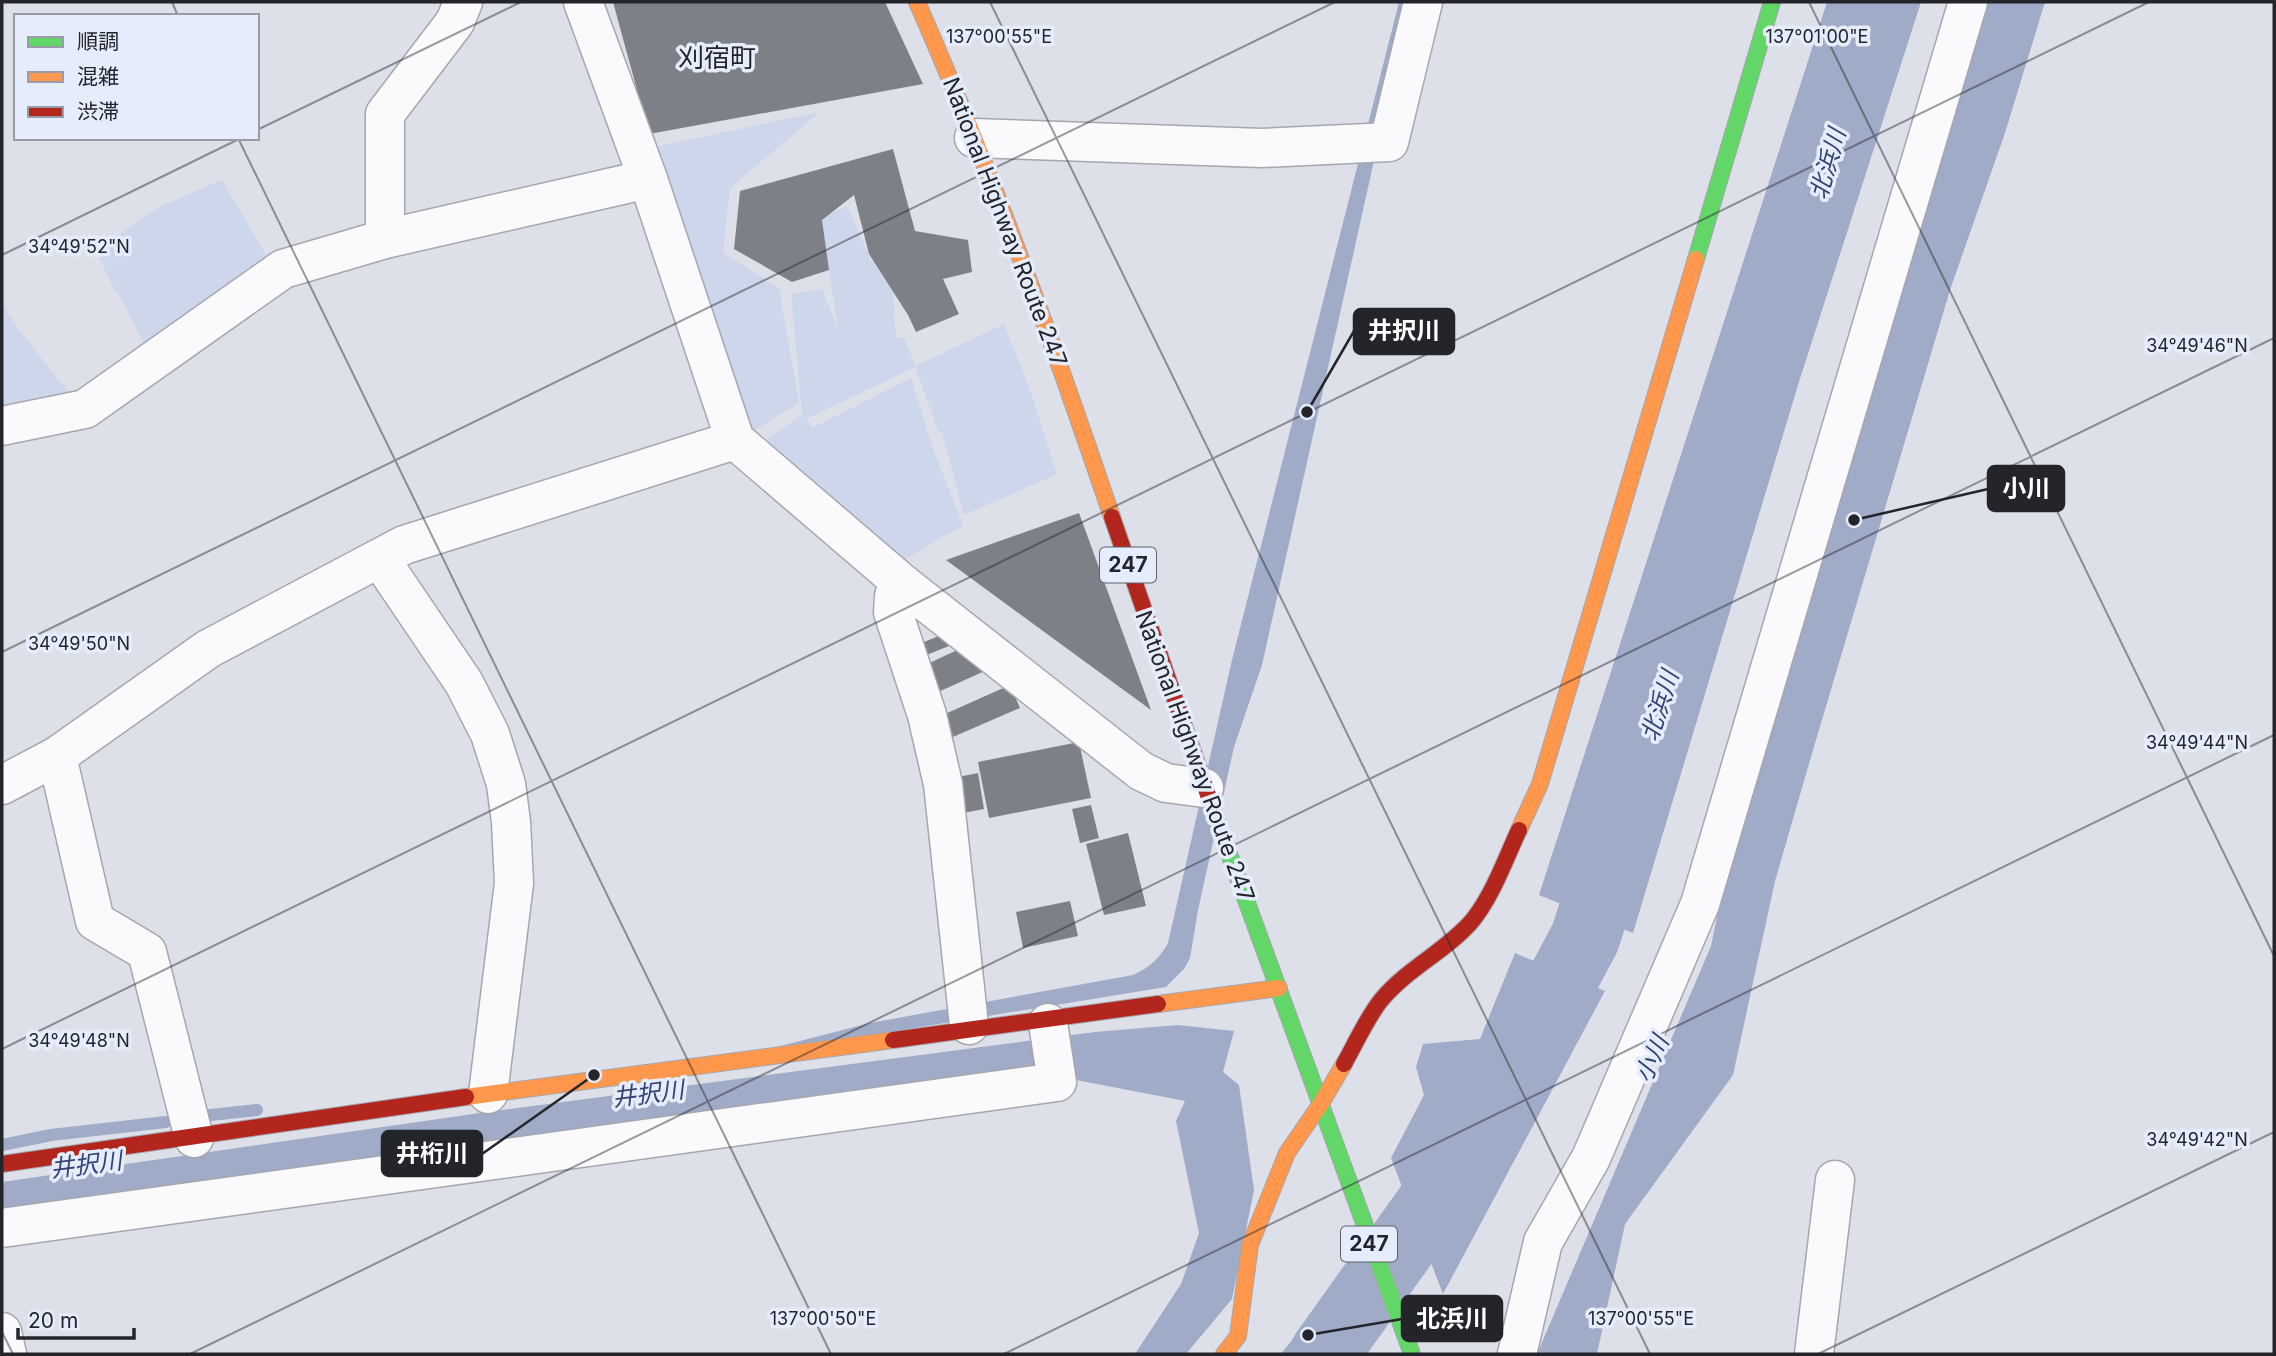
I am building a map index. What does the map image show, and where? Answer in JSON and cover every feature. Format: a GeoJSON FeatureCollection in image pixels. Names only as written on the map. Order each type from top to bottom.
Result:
{"type":"FeatureCollection","features":[{"type":"Feature","properties":{"kind":"main road","name":"National Highway Route 247"},"geometry":{"type":"LineString","coordinates":[[917,2],[940,53],[1036,296],[1204,788],[1412,1354]]}},
{"type":"Feature","properties":{"kind":"main road"},"geometry":{"type":"LineString","coordinates":[[1224,1354],[1238,1336],[1250,1245],[1287,1153],[1320,1105],[1381,1000],[1394,986],[1454,940],[1474,919],[1484,904],[1540,784],[1772,2]]}},
{"type":"Feature","properties":{"kind":"main road"},"geometry":{"type":"LineString","coordinates":[[2,1164],[488,1094],[968,1017],[1048,1021],[1279,988]]}},
{"type":"Feature","properties":{"kind":"street"},"geometry":{"type":"LineString","coordinates":[[385,239],[385,114],[455,22],[463,2]]}},
{"type":"Feature","properties":{"kind":"street"},"geometry":{"type":"LineString","coordinates":[[583,2],[648,179],[735,440],[903,584],[1141,771],[1166,783],[1204,788]]}},
{"type":"Feature","properties":{"kind":"street"},"geometry":{"type":"LineString","coordinates":[[974,138],[1262,148],[1389,142],[1423,2]]}},
{"type":"Feature","properties":{"kind":"street"},"geometry":{"type":"LineString","coordinates":[[1517,1354],[1543,1242],[1591,1158],[1700,904],[1968,2]]}},
{"type":"Feature","properties":{"kind":"street"},"geometry":{"type":"LineString","coordinates":[[2,426],[85,409],[283,269],[385,239],[648,179]]}},
{"type":"Feature","properties":{"kind":"street"},"geometry":{"type":"LineString","coordinates":[[2,785],[57,756],[208,649],[404,545],[735,440]]}},
{"type":"Feature","properties":{"kind":"street"},"geometry":{"type":"LineString","coordinates":[[380,559],[464,683],[490,734],[506,784],[514,883],[488,1094]]}},
{"type":"Feature","properties":{"kind":"street"},"geometry":{"type":"LineString","coordinates":[[903,584],[894,596],[893,612],[927,715],[943,784],[968,1017]]}},
{"type":"Feature","properties":{"kind":"street"},"geometry":{"type":"LineString","coordinates":[[57,756],[95,921],[147,952],[194,1138]]}},
{"type":"Feature","properties":{"kind":"street"},"geometry":{"type":"LineString","coordinates":[[2,1228],[1057,1082],[1048,1021]]}},
{"type":"Feature","properties":{"kind":"street"},"geometry":{"type":"LineString","coordinates":[[1814,1354],[1835,1180]]}},
{"type":"Feature","properties":{"kind":"street"},"geometry":{"type":"LineString","coordinates":[[2,1332],[7,1354]]}},
{"type":"Feature","properties":{"kind":"shaded area"},"geometry":{"type":"Polygon","coordinates":[[[820,112],[730,188],[723,253],[779,288],[799,403],[744,437],[736,428],[658,146],[820,112]]]}},
{"type":"Feature","properties":{"kind":"shaded area"},"geometry":{"type":"Polygon","coordinates":[[[222,180],[270,262],[150,355],[117,291],[115,292],[96,250],[161,206],[222,180]]]}},
{"type":"Feature","properties":{"kind":"shaded area"},"geometry":{"type":"Polygon","coordinates":[[[847,206],[871,260],[891,271],[896,338],[904,338],[916,366],[1004,324],[1030,390],[1057,474],[964,515],[942,432],[939,433],[915,367],[806,419],[812,428],[911,378],[932,446],[963,525],[892,567],[753,450],[802,414],[791,294],[822,289],[838,329],[821,218],[847,206]]]}},
{"type":"Feature","properties":{"kind":"shaded area"},"geometry":{"type":"Polygon","coordinates":[[[2,304],[23,335],[69,393],[2,409],[2,304]]]}},
{"type":"Feature","properties":{"kind":"water","name":"井択川"},"geometry":{"type":"Polygon","coordinates":[[[1399,2],[1414,2],[1373,165],[1262,665],[1234,747],[1190,958],[1184,969],[1166,987],[742,1056],[870,1023],[1133,975],[1154,962],[1165,949],[1232,660],[1399,2]]]}},
{"type":"Feature","properties":{"kind":"water"},"geometry":{"type":"Polygon","coordinates":[[[1827,2],[1921,2],[1798,385],[1633,933],[1539,895],[1827,2]]]}},
{"type":"Feature","properties":{"kind":"water","name":"小川"},"geometry":{"type":"Polygon","coordinates":[[[1988,2],[2045,2],[2005,133],[1950,290],[1813,750],[1775,881],[1733,1075],[1625,1224],[1597,1354],[1537,1354],[1711,946],[1740,804],[1988,2]]]}},
{"type":"Feature","properties":{"kind":"water"},"geometry":{"type":"Polygon","coordinates":[[[1515,953],[1605,991],[1443,1294],[1391,1158],[1424,1095],[1416,1067],[1423,1044],[1480,1039],[1515,953]]]}},
{"type":"Feature","properties":{"kind":"water"},"geometry":{"type":"Polygon","coordinates":[[[1178,1025],[1234,1031],[1223,1072],[1239,1085],[1254,1190],[1232,1299],[1186,1354],[1135,1354],[1181,1284],[1199,1233],[1176,1121],[1185,1101],[1045,1074],[2,1214],[2,1182],[480,1113],[1095,1032],[1178,1025]]]}},
{"type":"Feature","properties":{"kind":"water"},"geometry":{"type":"Polygon","coordinates":[[[1312,1315],[1328,1354],[1281,1354],[1312,1315]]]}},
{"type":"Feature","properties":{"kind":"building"},"geometry":{"type":"Polygon","coordinates":[[[613,2],[885,2],[923,84],[649,134],[613,2]]]}},
{"type":"Feature","properties":{"kind":"building"},"geometry":{"type":"Polygon","coordinates":[[[893,149],[915,231],[968,240],[972,272],[943,279],[959,314],[916,332],[869,254],[854,195],[822,220],[829,270],[792,282],[734,249],[740,191],[893,149]]]}},
{"type":"Feature","properties":{"kind":"building"},"geometry":{"type":"Polygon","coordinates":[[[1079,513],[1151,710],[946,560],[1079,513]]]}},
{"type":"Feature","properties":{"kind":"building"},"geometry":{"type":"Polygon","coordinates":[[[944,634],[949,646],[924,656],[919,644],[944,634]]]}},
{"type":"Feature","properties":{"kind":"building"},"geometry":{"type":"Polygon","coordinates":[[[968,645],[987,670],[936,693],[923,666],[968,645]]]}},
{"type":"Feature","properties":{"kind":"building"},"geometry":{"type":"Polygon","coordinates":[[[1010,685],[1020,708],[946,740],[936,718],[1010,685]]]}},
{"type":"Feature","properties":{"kind":"building"},"geometry":{"type":"Polygon","coordinates":[[[1079,742],[1091,798],[989,818],[978,762],[1079,742]]]}},
{"type":"Feature","properties":{"kind":"building"},"geometry":{"type":"Polygon","coordinates":[[[978,773],[984,809],[958,814],[953,778],[978,773]]]}},
{"type":"Feature","properties":{"kind":"building"},"geometry":{"type":"Polygon","coordinates":[[[1091,805],[1099,838],[1080,843],[1072,809],[1091,805]]]}},
{"type":"Feature","properties":{"kind":"building"},"geometry":{"type":"Polygon","coordinates":[[[1128,833],[1146,906],[1104,915],[1086,844],[1128,833]]]}},
{"type":"Feature","properties":{"kind":"building"},"geometry":{"type":"Polygon","coordinates":[[[1070,901],[1078,936],[1023,948],[1016,912],[1070,901]]]}},
{"type":"Feature","properties":{"kind":"waterway","name":"北浜川"},"geometry":{"type":"LineString","coordinates":[[1521,1058],[1585,938],[1622,824]]}},
{"type":"Feature","properties":{"kind":"waterway"},"geometry":{"type":"LineString","coordinates":[[201,1116],[257,1110]]}},
{"type":"Feature","properties":{"kind":"waterway"},"geometry":{"type":"LineString","coordinates":[[2,1145],[51,1135],[166,1122]]}},
{"type":"Feature","properties":{"kind":"waterway","name":"北浜川"},"geometry":{"type":"LineString","coordinates":[[1324,1354],[1472,1147]]}},
{"type":"Feature","properties":{"kind":"traffic: fast"},"geometry":{"type":"LineString","coordinates":[[1696,259],[1772,2]]}},
{"type":"Feature","properties":{"kind":"traffic: fast"},"geometry":{"type":"LineString","coordinates":[[1216,818],[1412,1354]]}},
{"type":"Feature","properties":{"kind":"traffic: slow"},"geometry":{"type":"LineString","coordinates":[[917,2],[1020,257],[1112,517]]}},
{"type":"Feature","properties":{"kind":"traffic: slow"},"geometry":{"type":"LineString","coordinates":[[1519,830],[1540,784],[1696,259]]}},
{"type":"Feature","properties":{"kind":"traffic: slow"},"geometry":{"type":"LineString","coordinates":[[1158,1004],[1279,988]]}},
{"type":"Feature","properties":{"kind":"traffic: slow"},"geometry":{"type":"LineString","coordinates":[[466,1097],[893,1040]]}},
{"type":"Feature","properties":{"kind":"traffic: slow"},"geometry":{"type":"LineString","coordinates":[[1224,1354],[1238,1336],[1250,1245],[1287,1153],[1344,1064]]}},
{"type":"Feature","properties":{"kind":"traffic: jam"},"geometry":{"type":"LineString","coordinates":[[1112,517],[1216,818]]}},
{"type":"Feature","properties":{"kind":"traffic: jam"},"geometry":{"type":"LineString","coordinates":[[1344,1064],[1382,999],[1403,978],[1462,932],[1472,921],[1492,889],[1519,830]]}},
{"type":"Feature","properties":{"kind":"traffic: jam"},"geometry":{"type":"LineString","coordinates":[[893,1040],[1158,1004]]}},
{"type":"Feature","properties":{"kind":"traffic: jam"},"geometry":{"type":"LineString","coordinates":[[2,1164],[466,1097]]}},
{"type":"Feature","properties":{"kind":"place","name":"井択川"},"geometry":{"type":"Point","coordinates":[1307,412]}},
{"type":"Feature","properties":{"kind":"place","name":"小川"},"geometry":{"type":"Point","coordinates":[1854,520]}},
{"type":"Feature","properties":{"kind":"place","name":"井桁川"},"geometry":{"type":"Point","coordinates":[594,1075]}},
{"type":"Feature","properties":{"kind":"place","name":"北浜川"},"geometry":{"type":"Point","coordinates":[1308,1335]}},
{"type":"Feature","properties":{"kind":"district","name":"刈宿町"},"geometry":{"type":"Point","coordinates":[717,58]}}]}
